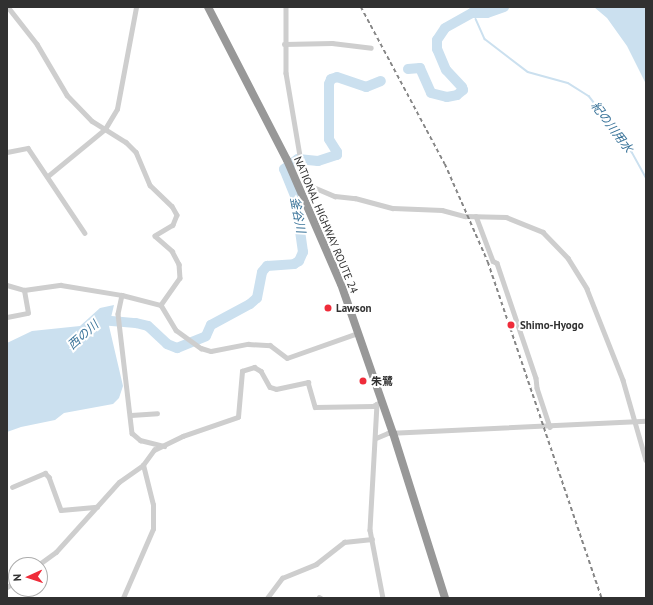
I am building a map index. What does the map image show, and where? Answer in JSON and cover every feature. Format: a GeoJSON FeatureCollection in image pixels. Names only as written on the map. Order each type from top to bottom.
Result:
{"type":"FeatureCollection","features":[{"type":"Feature","properties":{"kind":"highway","name":"NATIONAL HIGHWAY ROUTE 24"},"geometry":{"type":"LineString","coordinates":[[208,7],[292,169],[327,250],[358,334],[380,402],[393,433],[445,598]]}},
{"type":"Feature","properties":{"kind":"street"},"geometry":{"type":"LineString","coordinates":[[8,7],[37,44],[67,95],[83,112],[105,129],[126,142],[136,152],[150,185],[172,206],[177,215],[173,224],[155,236],[172,251],[179,264],[180,278],[162,305]]}},
{"type":"Feature","properties":{"kind":"street"},"geometry":{"type":"LineString","coordinates":[[48,176],[105,129],[117,109],[136,7]]}},
{"type":"Feature","properties":{"kind":"street"},"geometry":{"type":"LineString","coordinates":[[286,7],[284,44],[286,73],[303,174],[311,186],[335,196],[355,198],[393,208],[442,210],[465,216],[506,217],[530,225],[543,232],[568,258],[587,290],[623,380],[646,460]]}},
{"type":"Feature","properties":{"kind":"street"},"geometry":{"type":"LineString","coordinates":[[284,44],[332,43],[371,48]]}},
{"type":"Feature","properties":{"kind":"street"},"geometry":{"type":"LineString","coordinates":[[7,152],[28,148],[85,233]]}},
{"type":"Feature","properties":{"kind":"street"},"geometry":{"type":"LineString","coordinates":[[476,216],[493,261],[497,263],[536,378],[537,388],[550,427]]}},
{"type":"Feature","properties":{"kind":"street"},"geometry":{"type":"LineString","coordinates":[[7,285],[24,290],[61,285],[122,295],[162,305],[176,330],[192,342],[211,351],[248,344],[270,345],[287,358],[358,334]]}},
{"type":"Feature","properties":{"kind":"street"},"geometry":{"type":"LineString","coordinates":[[7,317],[28,313],[24,290]]}},
{"type":"Feature","properties":{"kind":"street"},"geometry":{"type":"LineString","coordinates":[[122,295],[118,314],[132,433],[140,440],[164,446]]}},
{"type":"Feature","properties":{"kind":"street"},"geometry":{"type":"LineString","coordinates":[[48,558],[56,552],[120,482],[143,465],[154,450],[238,417],[242,371],[254,367],[261,371],[270,387],[276,389],[308,382],[315,407],[373,406],[380,402]]}},
{"type":"Feature","properties":{"kind":"street"},"geometry":{"type":"LineString","coordinates":[[380,402],[376,438],[372,539],[383,598]]}},
{"type":"Feature","properties":{"kind":"street"},"geometry":{"type":"LineString","coordinates":[[131,415],[157,413]]}},
{"type":"Feature","properties":{"kind":"street"},"geometry":{"type":"LineString","coordinates":[[376,438],[393,433],[550,427],[635,420],[646,421]]}},
{"type":"Feature","properties":{"kind":"street"},"geometry":{"type":"LineString","coordinates":[[123,598],[153,529],[153,505],[143,465]]}},
{"type":"Feature","properties":{"kind":"street"},"geometry":{"type":"LineString","coordinates":[[12,487],[45,473],[49,477],[61,510],[97,507]]}},
{"type":"Feature","properties":{"kind":"street"},"geometry":{"type":"LineString","coordinates":[[267,598],[282,578],[316,564],[344,542],[372,539]]}},
{"type":"Feature","properties":{"kind":"water"},"geometry":{"type":"Polygon","coordinates":[[[594,7],[646,7],[646,84],[627,46],[607,18],[594,7]]]}},
{"type":"Feature","properties":{"kind":"water","name":"西の川"},"geometry":{"type":"Polygon","coordinates":[[[114,305],[109,326],[123,386],[119,398],[113,404],[64,413],[55,420],[21,427],[7,432],[7,343],[32,331],[80,326],[100,308],[114,305]]]}},
{"type":"Feature","properties":{"kind":"waterway","name":"釜谷川"},"geometry":{"type":"LineString","coordinates":[[408,69],[420,68],[431,93],[447,97],[457,95],[463,90],[462,87],[446,70],[437,49],[437,40],[445,28],[472,13],[487,13],[504,7]]}},
{"type":"Feature","properties":{"kind":"waterway","name":"紀の川用水"},"geometry":{"type":"LineString","coordinates":[[476,19],[485,39],[528,72],[568,83],[589,96],[632,152],[646,177]]}},
{"type":"Feature","properties":{"kind":"waterway","name":"釜谷川"},"geometry":{"type":"LineString","coordinates":[[100,320],[136,323],[148,326],[167,344],[177,348],[206,336],[211,325],[250,304],[257,298],[262,272],[267,266],[294,264],[299,261],[303,252],[295,196],[284,169],[298,159],[318,161],[337,155],[337,152],[329,139],[329,84],[331,79],[337,77],[366,87],[381,81]]}},
{"type":"Feature","properties":{"kind":"railway"},"geometry":{"type":"LineString","coordinates":[[361,7],[445,164],[488,262],[602,598]]}},
{"type":"Feature","properties":{"kind":"place","name":"Lawson"},"geometry":{"type":"Point","coordinates":[328,308]}},
{"type":"Feature","properties":{"kind":"place","name":"Shimo-Hyogo"},"geometry":{"type":"Point","coordinates":[511,325]}},
{"type":"Feature","properties":{"kind":"place","name":"朱鷺"},"geometry":{"type":"Point","coordinates":[363,381]}}]}
